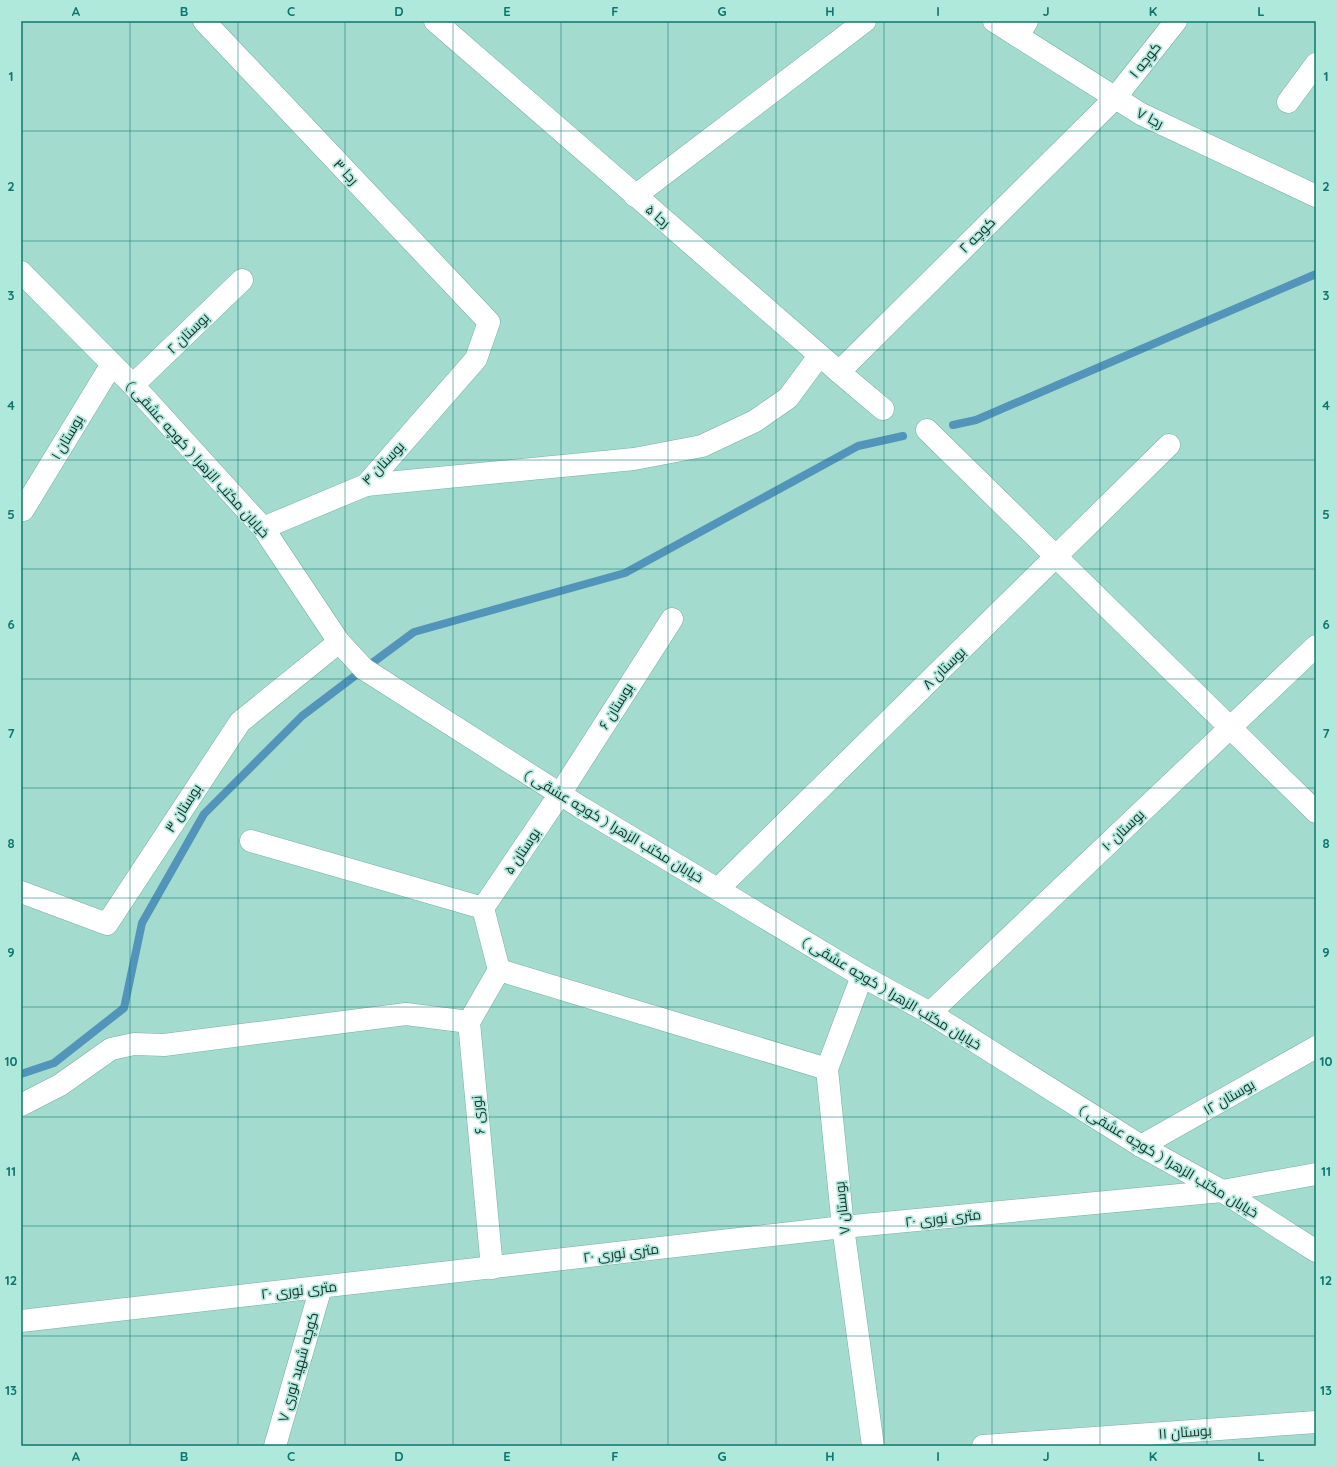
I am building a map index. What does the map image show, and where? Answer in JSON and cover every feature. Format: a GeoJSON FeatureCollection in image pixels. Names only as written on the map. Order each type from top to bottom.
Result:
{"type":"FeatureCollection","features":[{"type":"Feature","properties":{"kind":"street","name":"رجا ۳"},"geometry":{"type":"LineString","coordinates":[[204,21],[489,322],[476,360]]}},
{"type":"Feature","properties":{"kind":"street","name":"رجا ۵"},"geometry":{"type":"LineString","coordinates":[[435,21],[819,356],[883,409]]}},
{"type":"Feature","properties":{"kind":"street"},"geometry":{"type":"LineString","coordinates":[[635,196],[865,21]]}},
{"type":"Feature","properties":{"kind":"street","name":"رجا ۷"},"geometry":{"type":"LineString","coordinates":[[994,21],[1023,29],[1115,98],[1140,114],[1316,196]]}},
{"type":"Feature","properties":{"kind":"street","name":"کوچه ۱"},"geometry":{"type":"LineString","coordinates":[[1115,98],[1176,21]]}},
{"type":"Feature","properties":{"kind":"street"},"geometry":{"type":"LineString","coordinates":[[1288,102],[1316,64]]}},
{"type":"Feature","properties":{"kind":"street","name":"کوچه ۲"},"geometry":{"type":"LineString","coordinates":[[838,372],[1115,98]]}},
{"type":"Feature","properties":{"kind":"street","name":"خیابان مکتب الزهرا ( کوچه عشقی )"},"geometry":{"type":"LineString","coordinates":[[21,272],[133,385],[263,528],[339,642],[364,669],[560,794],[862,976],[930,1013],[1141,1146],[1222,1191],[1316,1251]]}},
{"type":"Feature","properties":{"kind":"street","name":"بوستان ۲"},"geometry":{"type":"LineString","coordinates":[[133,385],[242,280]]}},
{"type":"Feature","properties":{"kind":"street"},"geometry":{"type":"LineString","coordinates":[[366,485],[634,459],[702,446],[755,422],[788,398],[819,356]]}},
{"type":"Feature","properties":{"kind":"street","name":"بوستان ۴"},"geometry":{"type":"LineString","coordinates":[[263,528],[366,485],[476,360]]}},
{"type":"Feature","properties":{"kind":"street","name":"بوستان ۱"},"geometry":{"type":"LineString","coordinates":[[23,510],[112,364]]}},
{"type":"Feature","properties":{"kind":"street"},"geometry":{"type":"LineString","coordinates":[[927,430],[1058,556],[1316,812]]}},
{"type":"Feature","properties":{"kind":"street","name":"بوستان ۸"},"geometry":{"type":"LineString","coordinates":[[718,890],[1169,445]]}},
{"type":"Feature","properties":{"kind":"street","name":"بوستان ۶"},"geometry":{"type":"LineString","coordinates":[[560,794],[672,618]]}},
{"type":"Feature","properties":{"kind":"street","name":"بوستان ۳"},"geometry":{"type":"LineString","coordinates":[[21,892],[107,924],[240,722],[339,642]]}},
{"type":"Feature","properties":{"kind":"street","name":"بوستان ۱۰"},"geometry":{"type":"LineString","coordinates":[[930,1013],[1316,646]]}},
{"type":"Feature","properties":{"kind":"street","name":"بوستان ۵"},"geometry":{"type":"LineString","coordinates":[[483,908],[560,794]]}},
{"type":"Feature","properties":{"kind":"street"},"geometry":{"type":"LineString","coordinates":[[21,1105],[60,1085],[111,1049],[134,1044],[164,1045],[406,1014],[469,1022],[499,970],[483,908],[251,841]]}},
{"type":"Feature","properties":{"kind":"street"},"geometry":{"type":"LineString","coordinates":[[499,970],[827,1069]]}},
{"type":"Feature","properties":{"kind":"street","name":"بوستان ۷"},"geometry":{"type":"LineString","coordinates":[[862,976],[827,1069],[843,1228],[873,1446]]}},
{"type":"Feature","properties":{"kind":"street","name":"نوری ۶"},"geometry":{"type":"LineString","coordinates":[[469,1022],[492,1268]]}},
{"type":"Feature","properties":{"kind":"street","name":"بوستان ۱۲"},"geometry":{"type":"LineString","coordinates":[[1141,1146],[1316,1047]]}},
{"type":"Feature","properties":{"kind":"street","name":"۲۰ متری نوری"},"geometry":{"type":"LineString","coordinates":[[21,1321],[843,1228],[1222,1191],[1316,1174]]}},
{"type":"Feature","properties":{"kind":"street","name":"کوچه شهید نوری ۷"},"geometry":{"type":"LineString","coordinates":[[275,1446],[321,1288]]}},
{"type":"Feature","properties":{"kind":"street","name":"بوستان ۱۱"},"geometry":{"type":"LineString","coordinates":[[982,1446],[1316,1422]]}},
{"type":"Feature","properties":{"kind":"waterway"},"geometry":{"type":"LineString","coordinates":[[953,425],[976,420],[1316,274]]}},
{"type":"Feature","properties":{"kind":"waterway"},"geometry":{"type":"LineString","coordinates":[[21,1074],[54,1063],[124,1008],[142,923],[204,814],[302,716],[414,632],[625,573],[858,446],[903,436]]}}]}
